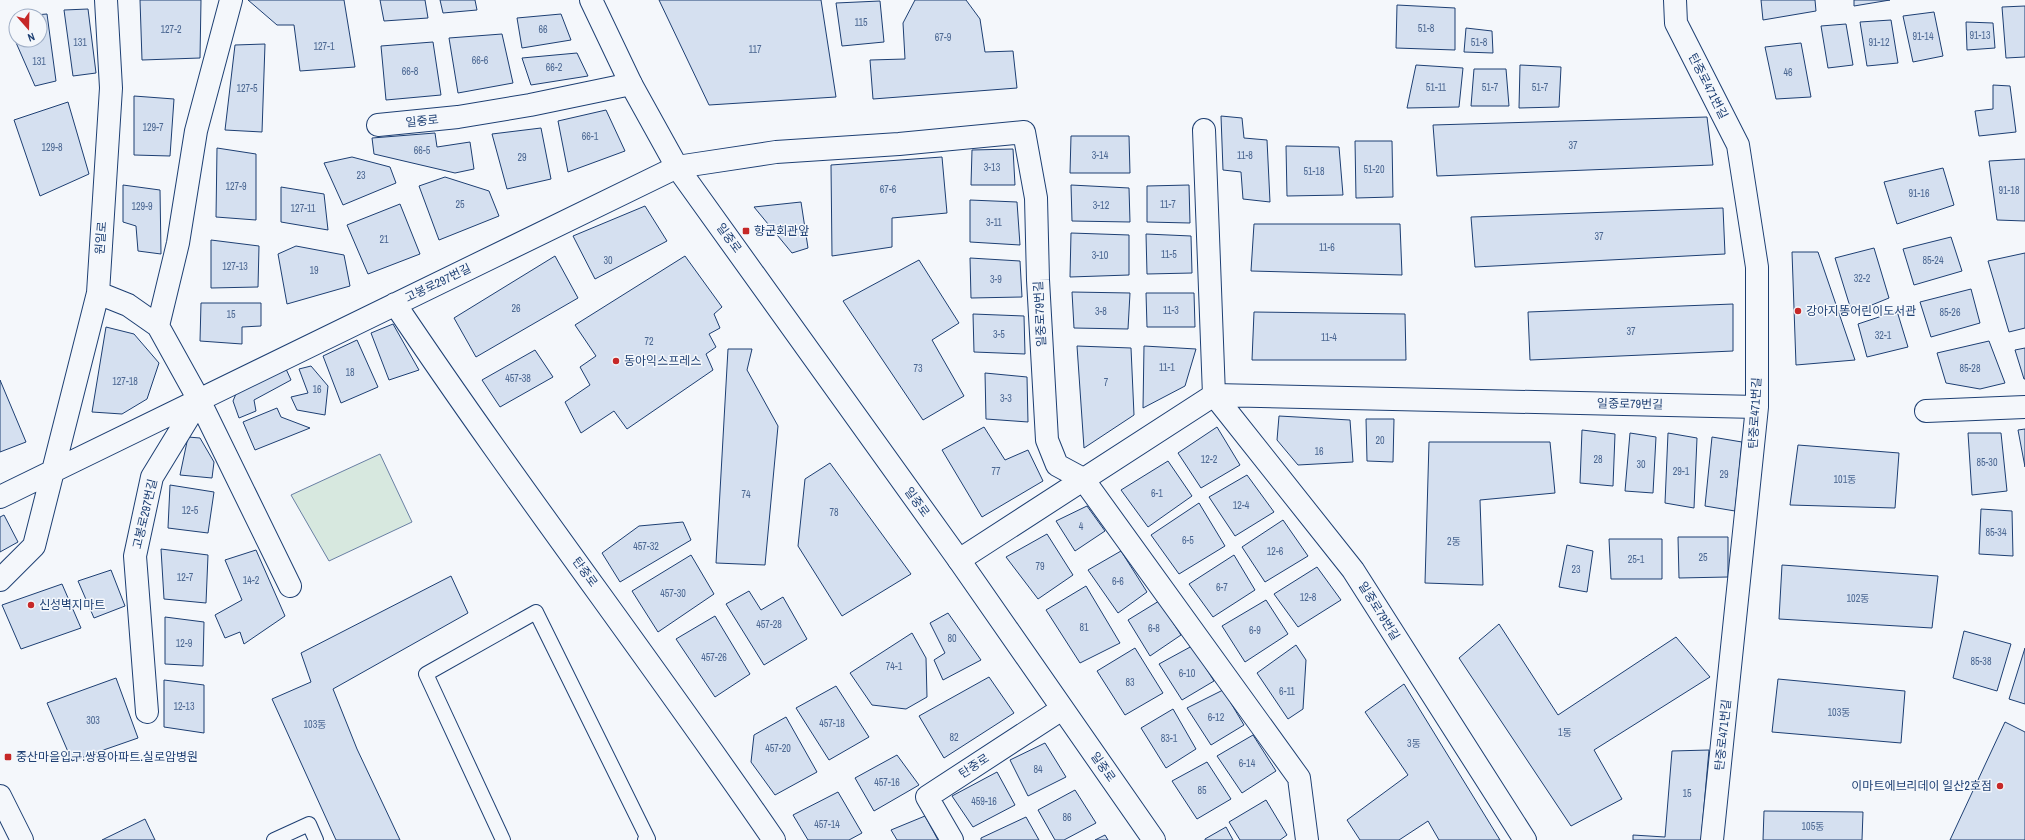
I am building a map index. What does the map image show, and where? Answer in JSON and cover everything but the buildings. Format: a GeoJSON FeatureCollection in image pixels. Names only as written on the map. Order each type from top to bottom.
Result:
{"type":"FeatureCollection","features":[{"type":"Feature","properties":{"kind":"street","name":"원일로"},"geometry":{"type":"LineString","coordinates":[[0,580],[34,546],[98,293],[111,88],[106,0]]}},
{"type":"Feature","properties":{"kind":"street"},"geometry":{"type":"LineString","coordinates":[[158,326],[178,243],[196,131],[230,0]]}},
{"type":"Feature","properties":{"kind":"street","name":"일중로"},"geometry":{"type":"LineString","coordinates":[[591,0],[631,84],[677,166],[959,560],[1154,840]]}},
{"type":"Feature","properties":{"kind":"street","name":"탄중로471번길"},"geometry":{"type":"LineString","coordinates":[[1675,0],[1676,23],[1738,145],[1757,268],[1757,407],[1712,840]]}},
{"type":"Feature","properties":{"kind":"street","name":"일중로"},"geometry":{"type":"LineString","coordinates":[[378,125],[458,117],[530,105],[631,84]]}},
{"type":"Feature","properties":{"kind":"street"},"geometry":{"type":"LineString","coordinates":[[959,560],[1214,395],[1204,130]]}},
{"type":"Feature","properties":{"kind":"street","name":"일중로79번길"},"geometry":{"type":"LineString","coordinates":[[677,166],[776,152],[899,144],[1024,132],[1036,198],[1038,280],[1047,440],[1056,465],[1083,479],[1299,778],[1307,840]]}},
{"type":"Feature","properties":{"kind":"street","name":"고봉로297번길"},"geometry":{"type":"LineString","coordinates":[[0,497],[677,166]]}},
{"type":"Feature","properties":{"kind":"street"},"geometry":{"type":"LineString","coordinates":[[98,293],[128,304],[158,326],[199,400],[290,586]]}},
{"type":"Feature","properties":{"kind":"street","name":"탄중로"},"geometry":{"type":"LineString","coordinates":[[396,304],[447,381],[704,738],[774,840]]}},
{"type":"Feature","properties":{"kind":"street","name":"일중로79번길"},"geometry":{"type":"LineString","coordinates":[[1214,395],[1757,407]]}},
{"type":"Feature","properties":{"kind":"street","name":"일중로79번길"},"geometry":{"type":"LineString","coordinates":[[1214,395],[1353,570],[1525,840]]}},
{"type":"Feature","properties":{"kind":"street","name":"고봉로297번길"},"geometry":{"type":"LineString","coordinates":[[148,712],[135,556],[152,477],[199,400]]}},
{"type":"Feature","properties":{"kind":"street"},"geometry":{"type":"LineString","coordinates":[[1926,411],[2025,407]]}},
{"type":"Feature","properties":{"kind":"street","name":"탄중로"},"geometry":{"type":"LineString","coordinates":[[952,840],[927,797],[1062,709]]}},
{"type":"Feature","properties":{"kind":"street"},"geometry":{"type":"LineString","coordinates":[[0,796],[22,840]]}},
{"type":"Feature","properties":{"kind":"lane"},"geometry":{"type":"LineString","coordinates":[[503,840],[426,674],[536,612],[648,839],[645,840]]}},
{"type":"Feature","properties":{"kind":"lane"},"geometry":{"type":"LineString","coordinates":[[274,840],[310,824],[316,840]]}},
{"type":"Feature","properties":{"kind":"shaded area"},"geometry":{"type":"Polygon","coordinates":[[[380,454],[412,522],[329,561],[291,495],[380,454]]]}},
{"type":"Feature","properties":{"kind":"place","name":"향군회관앞"},"geometry":{"type":"Point","coordinates":[746,231]}},
{"type":"Feature","properties":{"kind":"place","name":"강아지똥어린이도서관"},"geometry":{"type":"Point","coordinates":[1798,311]}},
{"type":"Feature","properties":{"kind":"place","name":"동아익스프레스"},"geometry":{"type":"Point","coordinates":[616,361]}},
{"type":"Feature","properties":{"kind":"place","name":"신성벽지마트"},"geometry":{"type":"Point","coordinates":[31,605]}},
{"type":"Feature","properties":{"kind":"place","name":"중산마을입구.쌍용아파트.실로암병원"},"geometry":{"type":"Point","coordinates":[8,757]}},
{"type":"Feature","properties":{"kind":"place","name":"이마트에브리데이 일산2호점"},"geometry":{"type":"Point","coordinates":[2000,786]}}]}
